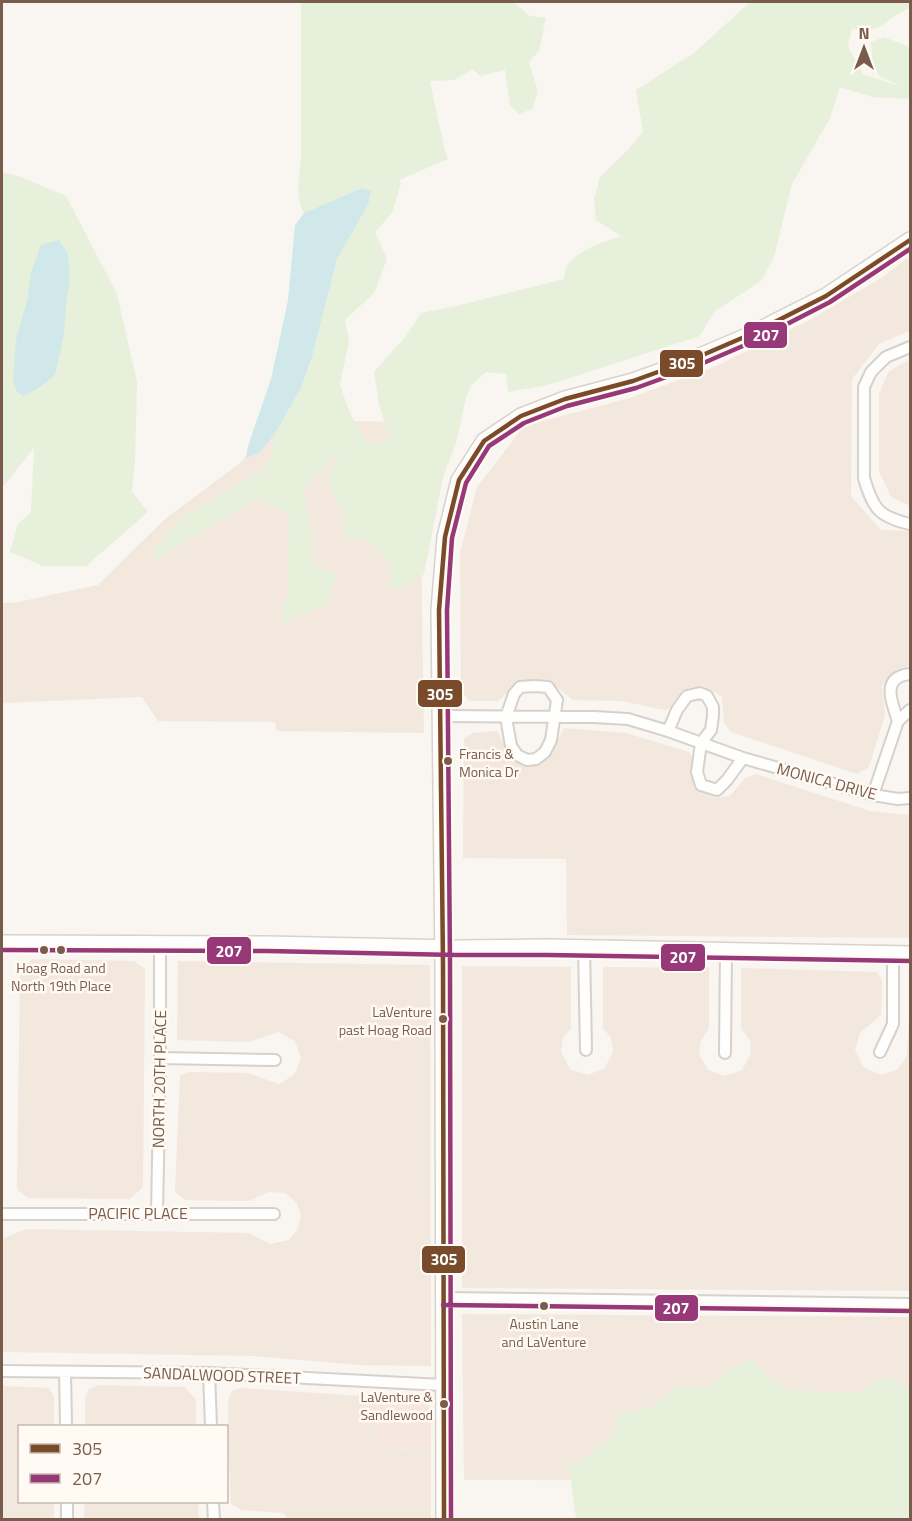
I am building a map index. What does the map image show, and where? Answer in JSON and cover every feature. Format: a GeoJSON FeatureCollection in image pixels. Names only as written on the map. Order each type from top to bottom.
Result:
{"type":"FeatureCollection","features":[{"type":"Feature","properties":{"kind":"street"},"geometry":{"type":"LineString","coordinates":[[444,1520],[443,947],[439,610],[445,537],[459,480],[484,441],[521,416],[565,399],[633,381],[691,360],[749,335],[826,296],[910,240]]}},
{"type":"Feature","properties":{"kind":"street"},"geometry":{"type":"LineString","coordinates":[[910,347],[886,357],[871,372],[864,387],[863,404],[864,478],[867,489],[883,515],[910,524]]}},
{"type":"Feature","properties":{"kind":"street"},"geometry":{"type":"LineString","coordinates":[[897,721],[889,691],[896,678],[910,674]]}},
{"type":"Feature","properties":{"kind":"street"},"geometry":{"type":"LineString","coordinates":[[520,687],[548,687],[557,700],[551,740],[545,752],[536,759],[527,760],[517,755],[511,746],[506,717],[514,694],[520,687]]}},
{"type":"Feature","properties":{"kind":"street"},"geometry":{"type":"LineString","coordinates":[[668,732],[677,710],[687,696],[700,693],[707,696],[713,707],[711,730],[701,743],[697,772],[701,785],[717,790],[743,758]]}},
{"type":"Feature","properties":{"kind":"street"},"geometry":{"type":"LineString","coordinates":[[873,795],[897,721],[910,710]]}},
{"type":"Feature","properties":{"kind":"street","name":"MONICA DRIVE"},"geometry":{"type":"LineString","coordinates":[[440,717],[628,719],[743,758],[873,795],[897,799],[910,798]]}},
{"type":"Feature","properties":{"kind":"street"},"geometry":{"type":"LineString","coordinates":[[2,943],[267,944],[910,954]]}},
{"type":"Feature","properties":{"kind":"street","name":"NORTH 20TH PLACE"},"geometry":{"type":"LineString","coordinates":[[157,1213],[160,945]]}},
{"type":"Feature","properties":{"kind":"street"},"geometry":{"type":"LineString","coordinates":[[584,948],[586,1050]]}},
{"type":"Feature","properties":{"kind":"street"},"geometry":{"type":"LineString","coordinates":[[725,1053],[726,951]]}},
{"type":"Feature","properties":{"kind":"street"},"geometry":{"type":"LineString","coordinates":[[880,1052],[893,1024],[893,954]]}},
{"type":"Feature","properties":{"kind":"street"},"geometry":{"type":"LineString","coordinates":[[160,1058],[275,1060]]}},
{"type":"Feature","properties":{"kind":"street","name":"PACIFIC PLACE"},"geometry":{"type":"LineString","coordinates":[[2,1214],[274,1214]]}},
{"type":"Feature","properties":{"kind":"street"},"geometry":{"type":"LineString","coordinates":[[443,1298],[910,1304]]}},
{"type":"Feature","properties":{"kind":"street","name":"SANDALWOOD STREET"},"geometry":{"type":"LineString","coordinates":[[2,1371],[210,1373],[443,1385]]}},
{"type":"Feature","properties":{"kind":"street"},"geometry":{"type":"LineString","coordinates":[[65,1372],[66,1425]]}},
{"type":"Feature","properties":{"kind":"street"},"geometry":{"type":"LineString","coordinates":[[210,1373],[211,1425]]}},
{"type":"Feature","properties":{"kind":"street"},"geometry":{"type":"LineString","coordinates":[[67,1503],[67,1520]]}},
{"type":"Feature","properties":{"kind":"street"},"geometry":{"type":"LineString","coordinates":[[213,1503],[214,1520]]}},
{"type":"Feature","properties":{"kind":"shaded area"},"geometry":{"type":"Polygon","coordinates":[[[910,256],[910,332],[879,344],[852,379],[851,496],[881,530],[910,531],[910,667],[897,669],[882,686],[885,715],[869,767],[857,774],[731,732],[724,723],[722,697],[703,685],[688,688],[675,705],[665,710],[621,701],[573,700],[554,685],[537,680],[518,684],[498,701],[469,701],[461,690],[460,553],[477,487],[524,426],[630,398],[714,367],[808,321],[883,277],[910,256]]]}},
{"type":"Feature","properties":{"kind":"shaded area"},"geometry":{"type":"Polygon","coordinates":[[[910,359],[910,506],[891,497],[879,471],[879,395],[888,372],[910,359]]]}},
{"type":"Feature","properties":{"kind":"shaded area"},"geometry":{"type":"Polygon","coordinates":[[[259,420],[419,422],[424,733],[276,731],[275,722],[158,721],[142,697],[2,703],[2,603],[13,603],[98,585],[165,519],[244,460],[259,420]]]}},
{"type":"Feature","properties":{"kind":"shaded area"},"geometry":{"type":"Polygon","coordinates":[[[564,728],[626,733],[689,752],[695,761],[697,786],[714,798],[730,796],[745,778],[756,774],[870,811],[910,815],[910,938],[567,935],[566,859],[463,858],[464,738],[473,733],[497,731],[509,754],[522,764],[536,765],[549,756],[564,728]]]}},
{"type":"Feature","properties":{"kind":"shaded area"},"geometry":{"type":"Polygon","coordinates":[[[32,959],[134,961],[145,969],[143,1187],[130,1199],[28,1198],[17,1190],[20,971],[32,959]]]}},
{"type":"Feature","properties":{"kind":"shaded area"},"geometry":{"type":"Polygon","coordinates":[[[178,961],[430,965],[431,1366],[359,1365],[253,1356],[2,1352],[2,1239],[26,1229],[248,1233],[271,1244],[289,1240],[298,1229],[301,1215],[296,1202],[285,1193],[269,1192],[248,1201],[186,1200],[175,1192],[180,1076],[189,1072],[248,1073],[279,1084],[294,1075],[301,1058],[295,1041],[278,1032],[249,1042],[177,1040],[178,961]]]}},
{"type":"Feature","properties":{"kind":"shaded area"},"geometry":{"type":"Polygon","coordinates":[[[462,966],[571,967],[571,1028],[563,1038],[561,1052],[570,1069],[587,1075],[604,1069],[613,1052],[611,1038],[603,1028],[603,967],[709,968],[709,1029],[701,1040],[699,1054],[708,1070],[725,1076],[742,1070],[751,1054],[750,1040],[741,1029],[741,968],[877,972],[882,981],[881,1015],[860,1033],[855,1050],[863,1067],[881,1075],[897,1070],[907,1056],[910,993],[910,1291],[462,1288],[462,966]]]}},
{"type":"Feature","properties":{"kind":"shaded area"},"geometry":{"type":"Polygon","coordinates":[[[462,1314],[910,1317],[910,1481],[464,1480],[462,1314]]]}},
{"type":"Feature","properties":{"kind":"shaded area"},"geometry":{"type":"Polygon","coordinates":[[[99,1385],[185,1387],[196,1400],[196,1425],[85,1425],[85,1398],[89,1389],[99,1385]]]}},
{"type":"Feature","properties":{"kind":"shaded area"},"geometry":{"type":"Polygon","coordinates":[[[2,1386],[49,1388],[54,1397],[54,1425],[18,1425],[18,1503],[54,1503],[54,1519],[2,1519],[2,1386]]]}},
{"type":"Feature","properties":{"kind":"shaded area"},"geometry":{"type":"Polygon","coordinates":[[[241,1388],[376,1397],[376,1448],[431,1449],[431,1519],[288,1519],[283,1513],[241,1510],[231,1504],[228,1401],[232,1391],[241,1388]]]}},
{"type":"Feature","properties":{"kind":"shaded area"},"geometry":{"type":"Polygon","coordinates":[[[376,1397],[418,1398],[427,1402],[431,1411],[431,1449],[376,1448],[376,1397]]]}},
{"type":"Feature","properties":{"kind":"shaded area"},"geometry":{"type":"Polygon","coordinates":[[[85,1503],[198,1503],[199,1519],[84,1519],[85,1503]]]}},
{"type":"Feature","properties":{"kind":"green space"},"geometry":{"type":"Polygon","coordinates":[[[301,2],[513,2],[530,16],[546,18],[539,51],[529,62],[538,92],[532,109],[519,114],[510,105],[505,70],[480,76],[473,69],[454,80],[430,81],[448,159],[399,180],[401,183],[392,213],[375,232],[387,259],[374,293],[345,320],[349,342],[340,384],[348,409],[368,446],[390,440],[379,404],[374,372],[406,336],[421,313],[564,279],[566,267],[578,255],[621,236],[596,220],[594,199],[600,177],[628,150],[643,131],[636,90],[694,53],[750,2],[910,2],[910,8],[877,28],[861,30],[852,28],[848,46],[863,74],[902,87],[873,73],[871,42],[884,37],[910,47],[910,99],[872,97],[840,87],[830,118],[792,184],[774,257],[761,281],[714,312],[700,336],[548,385],[508,392],[506,374],[486,372],[471,385],[456,443],[443,477],[424,574],[409,585],[390,588],[392,567],[381,551],[363,539],[348,539],[342,532],[346,513],[334,497],[328,481],[340,449],[326,468],[304,487],[315,566],[337,573],[326,606],[282,622],[283,606],[288,595],[289,514],[256,498],[156,560],[155,549],[182,517],[261,472],[272,458],[274,435],[301,388],[312,357],[337,259],[368,205],[362,188],[304,213],[301,207],[298,187],[301,161],[301,2]]]}},
{"type":"Feature","properties":{"kind":"green space"},"geometry":{"type":"Polygon","coordinates":[[[2,172],[21,177],[66,196],[117,294],[137,382],[132,492],[148,512],[86,566],[43,566],[10,552],[18,524],[31,512],[34,448],[2,488],[2,172]]]}},
{"type":"Feature","properties":{"kind":"green space"},"geometry":{"type":"Polygon","coordinates":[[[752,1360],[771,1379],[789,1389],[859,1392],[884,1377],[910,1387],[910,1519],[576,1519],[569,1464],[589,1455],[615,1434],[616,1414],[656,1405],[675,1388],[709,1388],[725,1372],[752,1360]]]}},
{"type":"Feature","properties":{"kind":"water"},"geometry":{"type":"Polygon","coordinates":[[[362,188],[371,191],[368,205],[337,259],[312,357],[301,388],[274,435],[259,453],[246,458],[271,379],[288,300],[295,225],[304,213],[362,188]]]}},
{"type":"Feature","properties":{"kind":"water"},"geometry":{"type":"Polygon","coordinates":[[[59,240],[68,254],[70,280],[64,334],[55,375],[37,389],[23,396],[17,392],[13,382],[16,340],[28,297],[31,273],[40,247],[59,240]]]}},
{"type":"Feature","properties":{"kind":"transit line","name":"305"},"geometry":{"type":"LineString","coordinates":[[444,1520],[443,964],[439,610],[445,537],[459,480],[484,441],[521,416],[565,399],[633,381],[691,360],[749,335],[826,296],[910,240]]}},
{"type":"Feature","properties":{"kind":"transit line","name":"207"},"geometry":{"type":"LineString","coordinates":[[451,1520],[447,610],[452,538],[466,483],[489,446],[524,423],[567,406],[636,388],[694,367],[752,342],[830,302],[910,249]]}},
{"type":"Feature","properties":{"kind":"transit line","name":"207"},"geometry":{"type":"LineString","coordinates":[[2,950],[267,951],[910,961]]}},
{"type":"Feature","properties":{"kind":"transit line","name":"207"},"geometry":{"type":"LineString","coordinates":[[443,1305],[910,1311]]}},
{"type":"Feature","properties":{"kind":"place","name":"Francis & Monica Dr"},"geometry":{"type":"Point","coordinates":[448,761]}},
{"type":"Feature","properties":{"kind":"place","name":"Hoag Road and North 19th Place"},"geometry":{"type":"Point","coordinates":[61,950]}},
{"type":"Feature","properties":{"kind":"place","name":"LaVenture past Hoag Road"},"geometry":{"type":"Point","coordinates":[443,1019]}},
{"type":"Feature","properties":{"kind":"place","name":"Austin Lane and LaVenture"},"geometry":{"type":"Point","coordinates":[544,1306]}},
{"type":"Feature","properties":{"kind":"place","name":"LaVenture & Sandlewood"},"geometry":{"type":"Point","coordinates":[444,1404]}}]}
